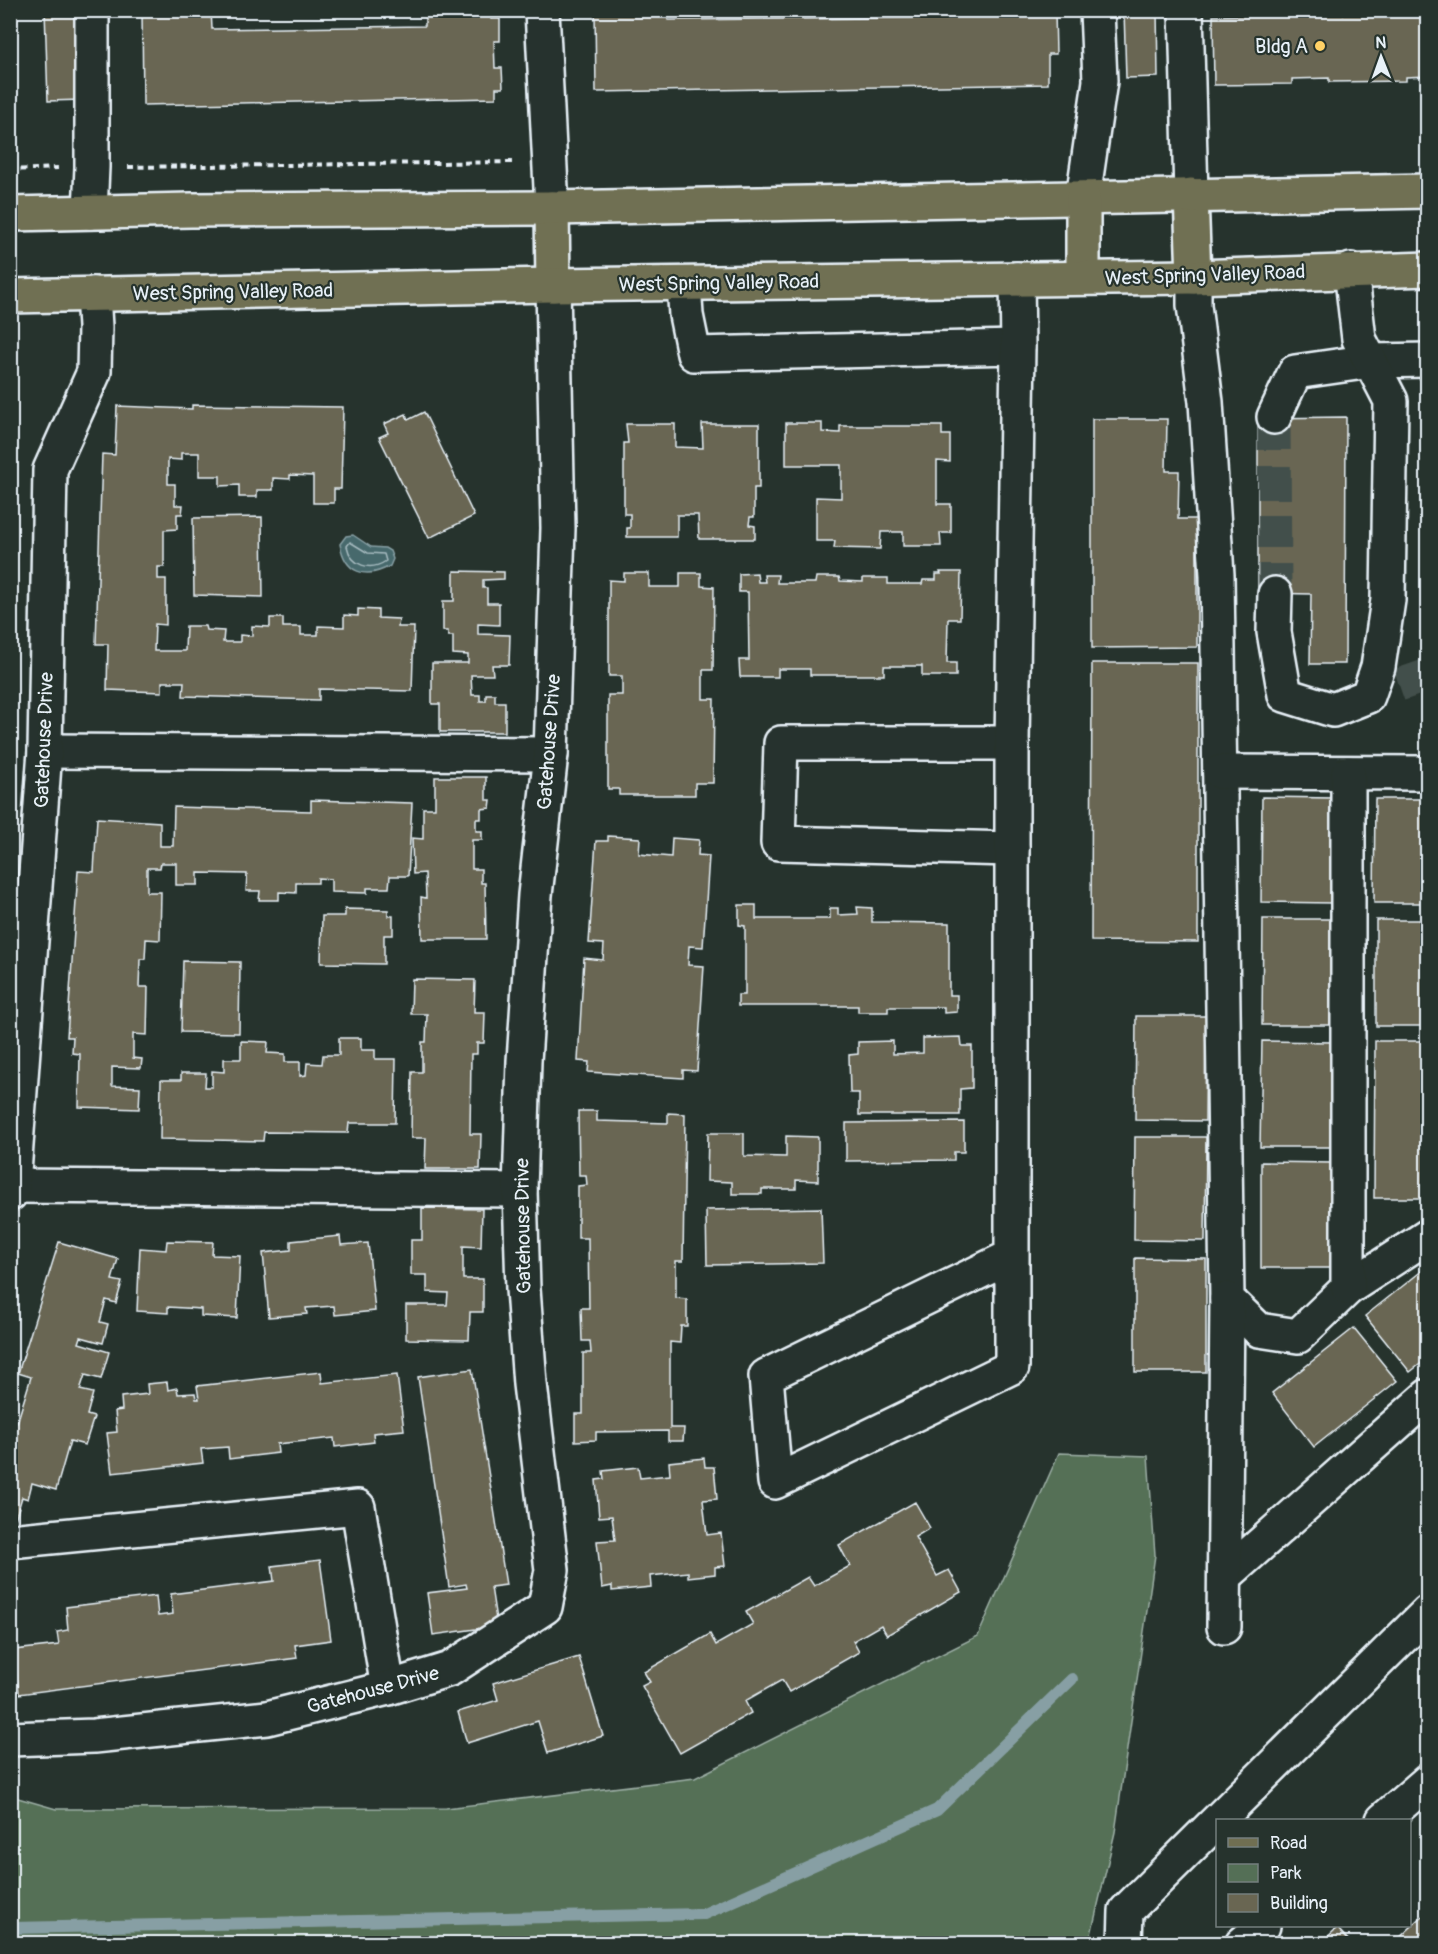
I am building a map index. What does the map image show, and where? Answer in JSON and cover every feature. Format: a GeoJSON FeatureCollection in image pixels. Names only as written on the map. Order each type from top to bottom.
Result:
{"type":"FeatureCollection","features":[{"type":"Feature","properties":{"kind":"main road"},"geometry":{"type":"LineString","coordinates":[[10,214],[552,208],[1428,191]]}},
{"type":"Feature","properties":{"kind":"main road"},"geometry":{"type":"LineString","coordinates":[[1191,195],[1194,277]]}},
{"type":"Feature","properties":{"kind":"main road"},"geometry":{"type":"LineString","coordinates":[[1083,198],[1083,278]]}},
{"type":"Feature","properties":{"kind":"main road"},"geometry":{"type":"LineString","coordinates":[[552,208],[553,285]]}},
{"type":"Feature","properties":{"kind":"main road","name":"West Spring Valley Road"},"geometry":{"type":"LineString","coordinates":[[10,296],[553,285],[1194,277],[1428,268]]}},
{"type":"Feature","properties":{"kind":"lane"},"geometry":{"type":"LineString","coordinates":[[90,212],[93,98],[92,10]]}},
{"type":"Feature","properties":{"kind":"lane"},"geometry":{"type":"LineString","coordinates":[[542,10],[542,55],[552,208]]}},
{"type":"Feature","properties":{"kind":"lane"},"geometry":{"type":"LineString","coordinates":[[1083,198],[1100,81],[1097,10]]}},
{"type":"Feature","properties":{"kind":"lane"},"geometry":{"type":"LineString","coordinates":[[1186,10],[1191,195]]}},
{"type":"Feature","properties":{"kind":"lane"},"geometry":{"type":"LineString","coordinates":[[1275,594],[1274,632],[1285,695],[1334,710],[1382,683],[1388,600],[1391,401],[1359,339],[1351,270]]}},
{"type":"Feature","properties":{"kind":"lane"},"geometry":{"type":"LineString","coordinates":[[1194,277],[1194,305],[1206,402],[1217,575],[1227,1299],[1224,1627]]}},
{"type":"Feature","properties":{"kind":"lane"},"geometry":{"type":"LineString","coordinates":[[1012,1256],[766,1376],[775,1482],[1012,1367],[1012,1256],[1012,849],[1012,742],[1017,279]]}},
{"type":"Feature","properties":{"kind":"lane"},"geometry":{"type":"LineString","coordinates":[[684,284],[686,315],[694,354],[1018,347]]}},
{"type":"Feature","properties":{"kind":"lane","name":"Gatehouse Drive"},"geometry":{"type":"LineString","coordinates":[[10,1739],[94,1736],[267,1718],[388,1688],[450,1669],[544,1607],[552,1570],[530,1384],[523,1289],[520,1190],[524,1061],[535,895],[551,754],[558,528],[553,285]]}},
{"type":"Feature","properties":{"kind":"lane","name":"Gatehouse Drive"},"geometry":{"type":"LineString","coordinates":[[12,1190],[45,751],[50,470],[94,372],[93,294]]}},
{"type":"Feature","properties":{"kind":"lane"},"geometry":{"type":"LineString","coordinates":[[1274,417],[1295,372],[1371,362],[1428,360]]}},
{"type":"Feature","properties":{"kind":"lane"},"geometry":{"type":"LineString","coordinates":[[1012,742],[781,743],[778,843],[1012,849]]}},
{"type":"Feature","properties":{"kind":"lane"},"geometry":{"type":"LineString","coordinates":[[45,751],[551,754]]}},
{"type":"Feature","properties":{"kind":"lane"},"geometry":{"type":"LineString","coordinates":[[1220,772],[1428,773]]}},
{"type":"Feature","properties":{"kind":"lane"},"geometry":{"type":"LineString","coordinates":[[1348,773],[1348,1288]]}},
{"type":"Feature","properties":{"kind":"lane"},"geometry":{"type":"LineString","coordinates":[[12,1190],[520,1190]]}},
{"type":"Feature","properties":{"kind":"lane"},"geometry":{"type":"LineString","coordinates":[[1227,1299],[1259,1330],[1298,1336],[1348,1288],[1428,1236]]}},
{"type":"Feature","properties":{"kind":"lane"},"geometry":{"type":"LineString","coordinates":[[1225,1576],[1428,1396]]}},
{"type":"Feature","properties":{"kind":"lane"},"geometry":{"type":"LineString","coordinates":[[10,1540],[358,1508],[388,1688]]}},
{"type":"Feature","properties":{"kind":"lane"},"geometry":{"type":"LineString","coordinates":[[1219,1819],[1428,1612]]}},
{"type":"Feature","properties":{"kind":"lane"},"geometry":{"type":"LineString","coordinates":[[1385,1819],[1428,1781]]}},
{"type":"Feature","properties":{"kind":"lane"},"geometry":{"type":"LineString","coordinates":[[1125,1944],[1126,1911],[1216,1822]]}},
{"type":"Feature","properties":{"kind":"lane"},"geometry":{"type":"LineString","coordinates":[[1242,1944],[1262,1927]]}},
{"type":"Feature","properties":{"kind":"path"},"geometry":{"type":"LineString","coordinates":[[10,170],[550,162]]}},
{"type":"Feature","properties":{"kind":"green space"},"geometry":{"type":"Polygon","coordinates":[[[1059,1453],[1148,1456],[1155,1555],[1115,1832],[1089,1943],[11,1943],[11,1796],[56,1809],[446,1808],[695,1778],[978,1636],[1059,1453]]]}},
{"type":"Feature","properties":{"kind":"water"},"geometry":{"type":"Polygon","coordinates":[[[353,535],[371,547],[385,548],[390,551],[393,559],[390,566],[372,573],[358,571],[351,567],[346,562],[340,544],[346,536],[353,535]]]}},
{"type":"Feature","properties":{"kind":"building"},"geometry":{"type":"Polygon","coordinates":[[[45,10],[79,10],[82,100],[48,101],[45,10]]]}},
{"type":"Feature","properties":{"kind":"building"},"geometry":{"type":"Polygon","coordinates":[[[142,10],[211,10],[212,29],[425,26],[425,10],[491,10],[491,19],[500,19],[500,41],[494,41],[495,68],[502,68],[503,88],[496,88],[496,98],[143,105],[142,10]]]}},
{"type":"Feature","properties":{"kind":"building"},"geometry":{"type":"Polygon","coordinates":[[[595,10],[668,10],[668,20],[978,17],[978,10],[1047,10],[1055,12],[1056,54],[1048,54],[1048,84],[596,92],[595,10]]]}},
{"type":"Feature","properties":{"kind":"building"},"geometry":{"type":"Polygon","coordinates":[[[1124,10],[1157,10],[1158,77],[1126,78],[1124,10]]]}},
{"type":"Feature","properties":{"kind":"building","name":"Bldg A"},"geometry":{"type":"Polygon","coordinates":[[[1428,13],[1428,76],[1406,77],[1406,81],[1329,82],[1329,78],[1292,79],[1292,84],[1214,85],[1213,16],[1428,13]]]}},
{"type":"Feature","properties":{"kind":"building"},"geometry":{"type":"Polygon","coordinates":[[[192,405],[343,407],[341,489],[334,489],[334,503],[313,503],[313,476],[290,475],[290,479],[273,478],[273,490],[257,490],[257,497],[239,497],[239,485],[220,486],[220,476],[199,476],[199,453],[181,453],[181,460],[168,459],[168,484],[175,484],[175,505],[183,505],[182,514],[177,514],[177,529],[164,530],[164,567],[158,567],[158,579],[166,579],[166,625],[155,624],[154,651],[185,651],[186,626],[205,626],[206,630],[224,631],[223,642],[240,642],[240,635],[252,636],[252,626],[270,627],[270,618],[283,618],[283,627],[301,627],[301,635],[318,635],[318,626],[344,627],[344,615],[358,616],[358,609],[378,610],[378,618],[399,619],[398,627],[414,627],[412,691],[319,689],[319,700],[183,696],[184,682],[162,682],[162,692],[107,690],[108,644],[96,644],[102,454],[115,455],[117,406],[192,409],[192,405]]]}},
{"type":"Feature","properties":{"kind":"building"},"geometry":{"type":"Polygon","coordinates":[[[424,412],[474,516],[429,538],[379,437],[388,433],[384,424],[406,414],[408,420],[424,412]]]}},
{"type":"Feature","properties":{"kind":"building"},"geometry":{"type":"Polygon","coordinates":[[[1346,417],[1345,664],[1310,664],[1311,594],[1258,593],[1258,418],[1346,417]]]}},
{"type":"Feature","properties":{"kind":"building"},"geometry":{"type":"Polygon","coordinates":[[[1092,419],[1167,419],[1166,471],[1179,471],[1178,519],[1197,519],[1197,647],[1092,648],[1092,419]]]}},
{"type":"Feature","properties":{"kind":"building"},"geometry":{"type":"Polygon","coordinates":[[[786,423],[822,423],[822,432],[840,433],[840,426],[942,426],[942,435],[950,435],[950,462],[937,461],[937,504],[951,504],[951,533],[940,533],[941,546],[903,546],[903,532],[881,532],[880,549],[834,548],[835,541],[816,541],[816,497],[841,498],[841,465],[786,465],[786,423]]]}},
{"type":"Feature","properties":{"kind":"building"},"geometry":{"type":"Polygon","coordinates":[[[626,424],[675,424],[675,447],[703,448],[702,424],[759,424],[759,488],[754,488],[754,517],[750,517],[749,525],[755,526],[755,539],[699,539],[698,515],[677,515],[677,537],[627,537],[627,528],[630,528],[630,514],[624,514],[624,443],[628,443],[626,424]]]}},
{"type":"Feature","properties":{"kind":"building"},"geometry":{"type":"Polygon","coordinates":[[[1426,438],[1428,438],[1428,604],[1425,604],[1426,438]]]}},
{"type":"Feature","properties":{"kind":"building"},"geometry":{"type":"Polygon","coordinates":[[[262,517],[263,597],[194,595],[193,518],[262,517]]]}},
{"type":"Feature","properties":{"kind":"building"},"geometry":{"type":"Polygon","coordinates":[[[454,571],[504,572],[504,579],[483,580],[483,588],[487,588],[487,603],[499,603],[499,625],[478,624],[478,634],[510,635],[509,665],[492,665],[493,675],[471,675],[472,695],[480,695],[480,701],[486,701],[486,694],[495,694],[495,702],[505,702],[505,732],[440,732],[440,704],[432,704],[432,663],[468,663],[468,655],[453,654],[453,636],[448,636],[448,631],[443,631],[443,601],[454,601],[454,571]]]}},
{"type":"Feature","properties":{"kind":"building"},"geometry":{"type":"Polygon","coordinates":[[[940,572],[961,572],[960,619],[948,619],[947,663],[956,663],[956,676],[922,676],[922,666],[884,666],[884,675],[810,675],[810,669],[778,669],[778,677],[740,677],[739,660],[749,660],[748,592],[739,592],[739,574],[757,573],[758,582],[765,582],[764,575],[778,575],[777,583],[815,583],[816,577],[839,577],[840,581],[863,582],[863,578],[888,578],[888,584],[922,584],[923,580],[936,580],[936,574],[941,574],[940,572]]]}},
{"type":"Feature","properties":{"kind":"building"},"geometry":{"type":"Polygon","coordinates":[[[624,573],[649,573],[649,587],[680,587],[680,573],[701,573],[701,586],[714,587],[713,670],[703,670],[703,699],[714,699],[713,783],[695,783],[695,795],[619,795],[619,789],[608,789],[608,695],[622,695],[622,676],[609,676],[609,580],[624,581],[624,573]]]}},
{"type":"Feature","properties":{"kind":"building"},"geometry":{"type":"Polygon","coordinates":[[[1092,663],[1198,663],[1198,942],[1091,941],[1092,663]]]}},
{"type":"Feature","properties":{"kind":"building"},"geometry":{"type":"Polygon","coordinates":[[[435,777],[486,777],[486,800],[491,800],[490,808],[481,809],[481,819],[476,819],[476,831],[482,831],[482,840],[472,840],[472,869],[481,869],[481,883],[485,883],[486,939],[422,939],[421,897],[426,898],[425,873],[413,874],[412,838],[423,839],[423,808],[435,808],[435,777]]]}},
{"type":"Feature","properties":{"kind":"building"},"geometry":{"type":"Polygon","coordinates":[[[1262,797],[1334,798],[1333,903],[1261,902],[1262,797]]]}},
{"type":"Feature","properties":{"kind":"building"},"geometry":{"type":"Polygon","coordinates":[[[1375,799],[1428,799],[1428,903],[1374,903],[1375,799]]]}},
{"type":"Feature","properties":{"kind":"building"},"geometry":{"type":"Polygon","coordinates":[[[311,800],[412,803],[408,876],[390,876],[389,888],[367,888],[367,893],[331,892],[331,879],[318,878],[318,883],[296,883],[296,893],[279,892],[279,900],[259,900],[260,891],[246,891],[247,874],[198,873],[198,885],[176,885],[176,863],[161,863],[160,868],[147,868],[147,892],[161,892],[160,940],[146,939],[145,959],[140,959],[139,987],[148,987],[147,1035],[133,1034],[133,1058],[142,1059],[141,1068],[112,1067],[112,1086],[140,1087],[139,1109],[79,1107],[80,1054],[72,1053],[73,1037],[67,1037],[78,871],[94,872],[97,818],[160,822],[160,846],[173,846],[174,807],[311,811],[311,800]]]}},
{"type":"Feature","properties":{"kind":"building"},"geometry":{"type":"Polygon","coordinates":[[[608,836],[640,838],[639,854],[671,857],[672,838],[699,840],[698,855],[709,856],[703,947],[689,946],[688,965],[704,966],[697,1071],[683,1070],[683,1078],[588,1072],[589,1062],[578,1061],[584,958],[603,960],[604,944],[589,943],[596,841],[608,841],[608,836]]]}},
{"type":"Feature","properties":{"kind":"building"},"geometry":{"type":"Polygon","coordinates":[[[739,905],[756,905],[756,919],[830,919],[830,908],[838,908],[838,915],[858,914],[857,907],[872,908],[872,922],[949,923],[949,995],[957,995],[957,1012],[944,1013],[944,1007],[888,1007],[888,1012],[858,1012],[858,1006],[738,1006],[738,995],[745,995],[745,926],[739,925],[739,905]]]}},
{"type":"Feature","properties":{"kind":"building"},"geometry":{"type":"Polygon","coordinates":[[[345,909],[388,910],[388,916],[393,916],[393,935],[384,935],[384,964],[321,963],[322,916],[345,916],[345,909]]]}},
{"type":"Feature","properties":{"kind":"building"},"geometry":{"type":"Polygon","coordinates":[[[1263,919],[1332,919],[1332,1025],[1262,1025],[1263,919]]]}},
{"type":"Feature","properties":{"kind":"building"},"geometry":{"type":"Polygon","coordinates":[[[1376,920],[1428,920],[1428,1026],[1376,1026],[1376,920]]]}},
{"type":"Feature","properties":{"kind":"building"},"geometry":{"type":"Polygon","coordinates":[[[183,961],[240,962],[239,1033],[181,1032],[183,961]]]}},
{"type":"Feature","properties":{"kind":"building"},"geometry":{"type":"Polygon","coordinates":[[[412,979],[475,980],[474,1012],[485,1012],[484,1043],[477,1043],[477,1054],[471,1054],[470,1134],[481,1134],[480,1169],[425,1169],[426,1138],[411,1138],[412,1072],[422,1072],[422,1042],[426,1042],[427,1014],[411,1014],[412,979]]]}},
{"type":"Feature","properties":{"kind":"building"},"geometry":{"type":"Polygon","coordinates":[[[1136,1016],[1206,1016],[1205,1121],[1135,1120],[1136,1016]]]}},
{"type":"Feature","properties":{"kind":"building"},"geometry":{"type":"Polygon","coordinates":[[[961,1037],[962,1046],[972,1046],[972,1088],[960,1089],[960,1115],[859,1115],[859,1093],[850,1093],[849,1055],[858,1054],[858,1042],[893,1041],[893,1054],[923,1053],[923,1038],[961,1037]]]}},
{"type":"Feature","properties":{"kind":"building"},"geometry":{"type":"Polygon","coordinates":[[[339,1038],[361,1038],[361,1050],[375,1050],[375,1059],[396,1059],[395,1123],[349,1123],[348,1133],[264,1132],[263,1141],[160,1139],[161,1080],[181,1080],[181,1073],[206,1073],[205,1087],[212,1087],[212,1071],[224,1072],[224,1059],[241,1059],[241,1041],[268,1042],[267,1053],[285,1054],[285,1062],[300,1062],[300,1076],[306,1075],[307,1063],[322,1064],[323,1055],[339,1055],[339,1038]]]}},
{"type":"Feature","properties":{"kind":"building"},"geometry":{"type":"Polygon","coordinates":[[[1262,1041],[1332,1042],[1331,1147],[1260,1147],[1262,1041]]]}},
{"type":"Feature","properties":{"kind":"building"},"geometry":{"type":"Polygon","coordinates":[[[1375,1041],[1428,1041],[1428,1198],[1374,1198],[1375,1041]]]}},
{"type":"Feature","properties":{"kind":"building"},"geometry":{"type":"Polygon","coordinates":[[[578,1111],[597,1111],[597,1121],[668,1123],[668,1113],[685,1114],[683,1261],[676,1261],[676,1298],[687,1299],[687,1326],[681,1326],[680,1343],[670,1342],[670,1428],[684,1428],[683,1441],[668,1441],[668,1431],[596,1432],[596,1440],[575,1441],[575,1414],[583,1414],[583,1353],[591,1353],[590,1341],[582,1341],[581,1308],[589,1308],[588,1238],[578,1238],[578,1186],[587,1185],[586,1175],[579,1175],[578,1111]]]}},
{"type":"Feature","properties":{"kind":"building"},"geometry":{"type":"Polygon","coordinates":[[[964,1122],[964,1152],[954,1152],[954,1160],[846,1161],[846,1123],[964,1122]]]}},
{"type":"Feature","properties":{"kind":"building"},"geometry":{"type":"Polygon","coordinates":[[[708,1133],[744,1133],[744,1156],[786,1157],[786,1136],[818,1137],[818,1181],[796,1180],[796,1189],[762,1189],[762,1194],[732,1194],[732,1182],[707,1181],[708,1133]]]}},
{"type":"Feature","properties":{"kind":"building"},"geometry":{"type":"Polygon","coordinates":[[[1135,1137],[1206,1137],[1205,1241],[1134,1240],[1135,1137]]]}},
{"type":"Feature","properties":{"kind":"building"},"geometry":{"type":"Polygon","coordinates":[[[1261,1162],[1332,1163],[1332,1268],[1261,1268],[1261,1162]]]}},
{"type":"Feature","properties":{"kind":"building"},"geometry":{"type":"Polygon","coordinates":[[[422,1208],[482,1209],[481,1247],[463,1246],[463,1279],[483,1279],[483,1312],[470,1312],[469,1340],[406,1339],[406,1305],[447,1305],[448,1293],[427,1292],[427,1275],[411,1275],[411,1240],[422,1240],[422,1208]]]}},
{"type":"Feature","properties":{"kind":"building"},"geometry":{"type":"Polygon","coordinates":[[[821,1208],[823,1263],[707,1265],[706,1210],[821,1208]]]}},
{"type":"Feature","properties":{"kind":"building"},"geometry":{"type":"Polygon","coordinates":[[[340,1236],[341,1245],[368,1243],[375,1311],[335,1315],[334,1306],[306,1308],[307,1314],[269,1317],[263,1253],[291,1250],[291,1241],[340,1236]]]}},
{"type":"Feature","properties":{"kind":"building"},"geometry":{"type":"Polygon","coordinates":[[[167,1241],[213,1242],[212,1255],[240,1256],[237,1318],[201,1316],[201,1309],[168,1307],[168,1313],[137,1311],[140,1248],[166,1250],[167,1241]]]}},
{"type":"Feature","properties":{"kind":"building"},"geometry":{"type":"Polygon","coordinates":[[[59,1242],[118,1259],[112,1280],[122,1282],[116,1303],[106,1300],[100,1322],[108,1324],[103,1343],[81,1337],[79,1343],[109,1352],[101,1379],[85,1375],[80,1390],[93,1393],[87,1415],[94,1417],[85,1445],[70,1441],[56,1490],[32,1483],[28,1499],[22,1497],[14,1523],[10,1522],[10,1421],[17,1423],[31,1377],[18,1373],[59,1242]]]}},
{"type":"Feature","properties":{"kind":"building"},"geometry":{"type":"Polygon","coordinates":[[[1135,1258],[1206,1259],[1206,1372],[1135,1372],[1135,1258]]]}},
{"type":"Feature","properties":{"kind":"building"},"geometry":{"type":"Polygon","coordinates":[[[1428,1266],[1428,1358],[1410,1372],[1365,1316],[1428,1266]]]}},
{"type":"Feature","properties":{"kind":"building"},"geometry":{"type":"Polygon","coordinates":[[[1354,1328],[1397,1381],[1314,1447],[1272,1393],[1354,1328]]]}},
{"type":"Feature","properties":{"kind":"building"},"geometry":{"type":"Polygon","coordinates":[[[472,1369],[506,1585],[491,1587],[497,1626],[433,1635],[427,1593],[467,1588],[466,1584],[449,1587],[418,1377],[472,1369]]]}},
{"type":"Feature","properties":{"kind":"building"},"geometry":{"type":"Polygon","coordinates":[[[321,1372],[322,1383],[397,1375],[404,1430],[373,1433],[374,1442],[335,1447],[334,1438],[277,1444],[278,1453],[229,1459],[228,1447],[201,1449],[203,1463],[112,1473],[107,1433],[117,1432],[115,1411],[122,1410],[121,1397],[148,1394],[147,1384],[167,1382],[168,1390],[177,1388],[178,1394],[195,1393],[196,1399],[199,1399],[197,1386],[321,1372]]]}},
{"type":"Feature","properties":{"kind":"building"},"geometry":{"type":"Polygon","coordinates":[[[704,1458],[705,1467],[714,1467],[717,1499],[703,1500],[707,1535],[721,1533],[725,1566],[715,1567],[715,1574],[688,1577],[688,1572],[650,1576],[651,1587],[612,1591],[612,1586],[602,1588],[597,1541],[615,1540],[612,1516],[599,1517],[596,1480],[604,1479],[603,1471],[638,1467],[640,1478],[670,1475],[669,1462],[704,1458]]]}},
{"type":"Feature","properties":{"kind":"building"},"geometry":{"type":"Polygon","coordinates":[[[915,1502],[930,1528],[915,1537],[937,1576],[949,1570],[961,1592],[887,1635],[881,1625],[853,1641],[859,1652],[789,1692],[782,1680],[745,1701],[751,1713],[680,1753],[642,1686],[650,1682],[644,1672],[710,1634],[716,1645],[753,1624],[746,1612],[808,1577],[814,1586],[850,1566],[839,1545],[915,1502]]]}},
{"type":"Feature","properties":{"kind":"building"},"geometry":{"type":"Polygon","coordinates":[[[320,1560],[331,1640],[295,1645],[297,1658],[19,1694],[14,1650],[59,1645],[57,1632],[68,1630],[66,1607],[156,1596],[158,1616],[173,1614],[171,1594],[274,1581],[272,1566],[320,1560]]]}},
{"type":"Feature","properties":{"kind":"building"},"geometry":{"type":"Polygon","coordinates":[[[579,1657],[603,1736],[548,1753],[538,1721],[467,1743],[458,1712],[498,1700],[493,1683],[579,1657]]]}},
{"type":"Feature","properties":{"kind":"building"},"geometry":{"type":"Polygon","coordinates":[[[1428,1911],[1428,1944],[1393,1944],[1428,1911]]]}},
{"type":"Feature","properties":{"kind":"building"},"geometry":{"type":"Polygon","coordinates":[[[1337,1928],[1352,1944],[1320,1944],[1337,1928]]]}},
{"type":"Feature","properties":{"kind":"waterway"},"geometry":{"type":"LineString","coordinates":[[10,1928],[704,1914],[937,1810],[1072,1679]]}},
{"type":"Feature","properties":{"kind":"tunnel"},"geometry":{"type":"LineString","coordinates":[[1274,417],[1275,594]]}},
{"type":"Feature","properties":{"kind":"tunnel"},"geometry":{"type":"LineString","coordinates":[[1399,685],[1428,675]]}},
{"type":"Feature","properties":{"kind":"place","name":"Bldg A"},"geometry":{"type":"Point","coordinates":[1320,46]}}]}
